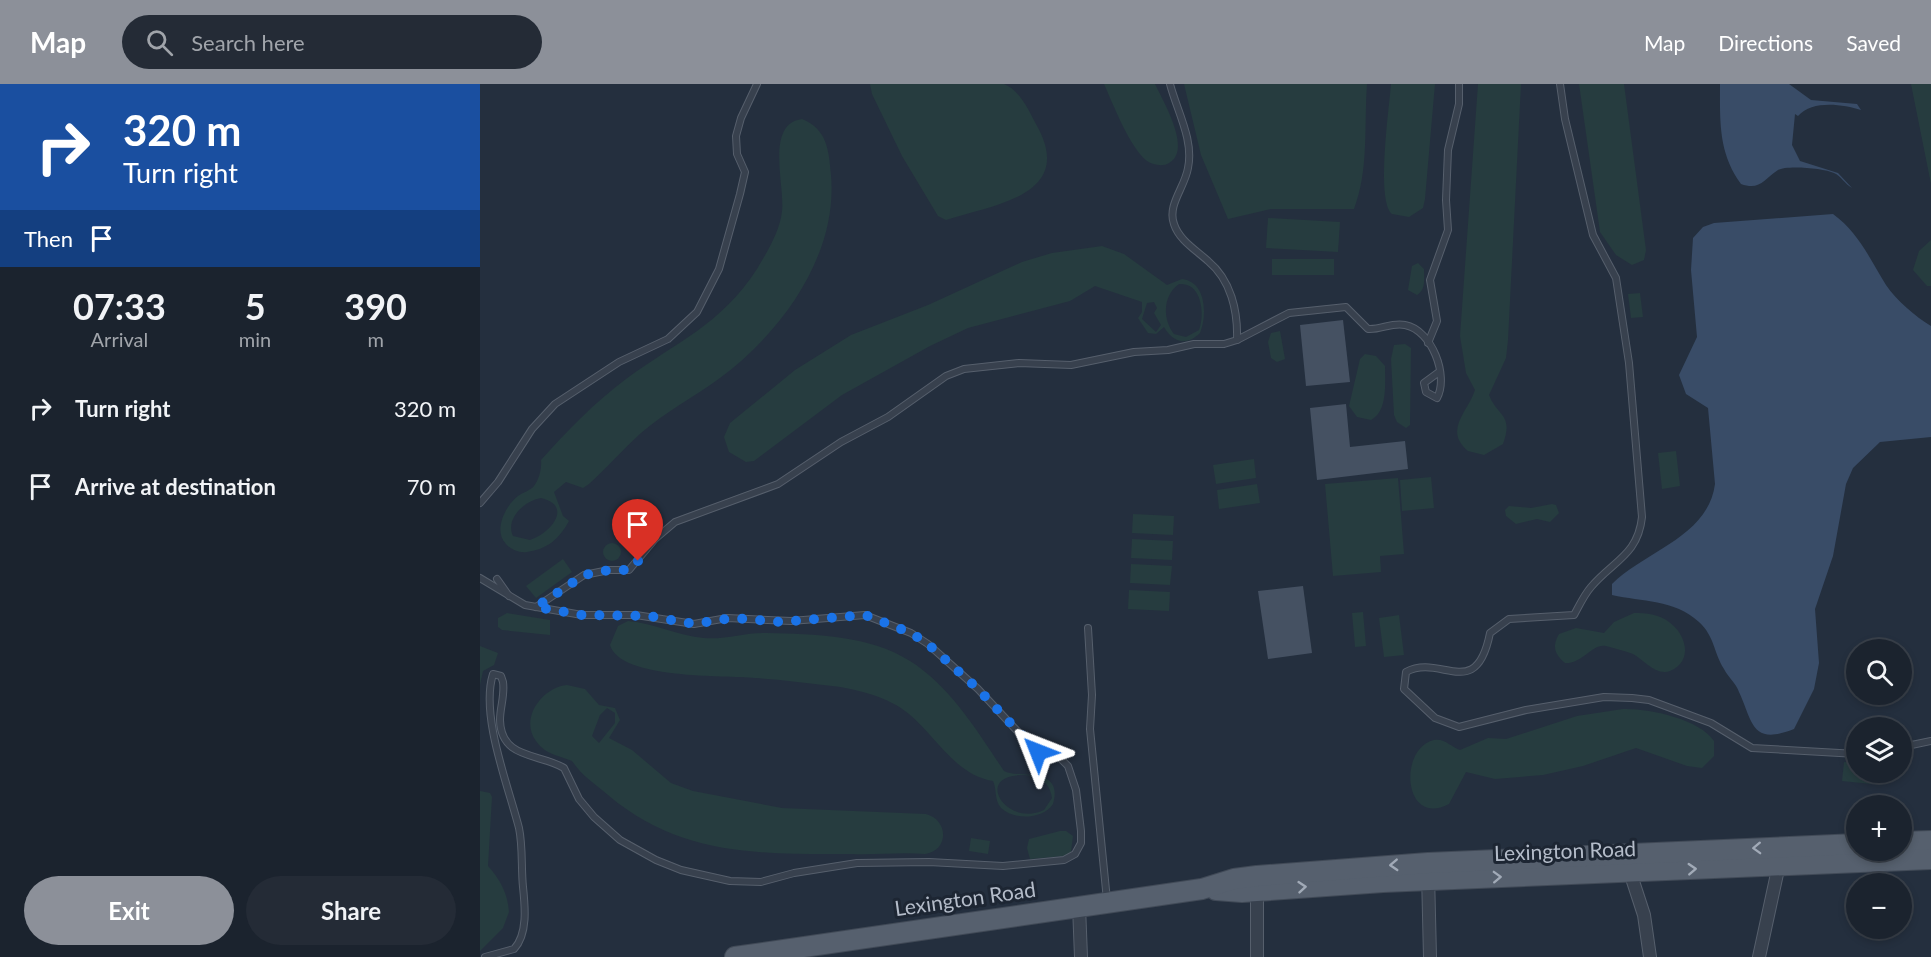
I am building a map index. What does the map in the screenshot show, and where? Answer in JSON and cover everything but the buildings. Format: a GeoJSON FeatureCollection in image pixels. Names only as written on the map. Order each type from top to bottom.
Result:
{"type":"FeatureCollection","features":[{"type":"Feature","properties":{"kind":"main road"},"geometry":{"type":"LineString","coordinates":[[1912,842],[1931,841]]}},
{"type":"Feature","properties":{"kind":"main road","name":"Lexington Road"},"geometry":{"type":"LineString","coordinates":[[1781,856],[1846,846]]}},
{"type":"Feature","properties":{"kind":"main road","name":"Lexington Road"},"geometry":{"type":"LineString","coordinates":[[735,957],[1202,889],[1234,879],[1257,884],[1428,872],[1781,856],[1931,859]]}},
{"type":"Feature","properties":{"kind":"street"},"geometry":{"type":"LineString","coordinates":[[1759,957],[1781,856]]}},
{"type":"Feature","properties":{"kind":"street"},"geometry":{"type":"LineString","coordinates":[[1627,863],[1644,915],[1650,957]]}},
{"type":"Feature","properties":{"kind":"street"},"geometry":{"type":"LineString","coordinates":[[1428,872],[1430,957]]}},
{"type":"Feature","properties":{"kind":"street"},"geometry":{"type":"LineString","coordinates":[[1257,884],[1257,957]]}},
{"type":"Feature","properties":{"kind":"street"},"geometry":{"type":"LineString","coordinates":[[1079,906],[1082,957]]}},
{"type":"Feature","properties":{"kind":"lane"},"geometry":{"type":"LineString","coordinates":[[480,503],[498,482],[532,429],[555,404],[619,362],[668,339],[697,312],[719,269],[743,184],[745,172],[737,154],[736,136],[741,118],[757,84]]}},
{"type":"Feature","properties":{"kind":"lane"},"geometry":{"type":"LineString","coordinates":[[1170,84],[1189,143],[1190,156],[1188,169],[1171,212],[1173,223],[1177,232],[1216,268],[1229,288],[1235,306],[1238,340]]}},
{"type":"Feature","properties":{"kind":"lane"},"geometry":{"type":"LineString","coordinates":[[1428,343],[1437,321],[1430,280],[1448,230],[1446,200],[1448,150],[1459,104],[1459,84]]}},
{"type":"Feature","properties":{"kind":"lane"},"geometry":{"type":"LineString","coordinates":[[1560,84],[1565,119],[1593,235],[1616,278],[1629,363],[1642,518],[1641,530],[1635,544],[1590,588],[1574,615],[1509,619],[1490,633],[1486,653],[1476,667],[1455,673],[1416,667],[1406,672],[1404,689],[1435,718],[1459,727],[1526,710],[1604,697],[1632,698],[1649,700],[1711,723],[1752,748],[1846,753]]}},
{"type":"Feature","properties":{"kind":"lane"},"geometry":{"type":"LineString","coordinates":[[536,607],[584,575],[609,570],[629,570],[655,538],[675,522],[778,484],[841,442],[888,417],[946,376],[964,369],[1018,363],[1071,365],[1134,352],[1168,350],[1194,344],[1224,344],[1238,340],[1289,313],[1341,306],[1346,307],[1368,329],[1405,325],[1422,334],[1428,343],[1439,372]]}},
{"type":"Feature","properties":{"kind":"lane"},"geometry":{"type":"LineString","coordinates":[[480,578],[511,598],[536,607],[582,615],[642,616],[694,624],[732,618],[781,622],[865,615],[911,633],[928,644],[972,684],[1035,750],[1060,758],[1068,765],[1076,790],[1081,843],[1075,854],[1059,861],[1003,866],[929,862],[857,863],[794,873],[761,882],[730,881],[681,870],[634,849],[608,830],[579,799],[564,768],[531,757],[510,745],[500,719],[503,682],[501,676],[493,674],[486,695],[484,720],[519,830],[524,918],[520,939],[514,949],[485,957]]}},
{"type":"Feature","properties":{"kind":"lane"},"geometry":{"type":"LineString","coordinates":[[497,579],[511,598]]}},
{"type":"Feature","properties":{"kind":"lane"},"geometry":{"type":"LineString","coordinates":[[1088,628],[1092,695],[1090,729],[1107,902]]}},
{"type":"Feature","properties":{"kind":"lane"},"geometry":{"type":"LineString","coordinates":[[1912,745],[1931,741]]}},
{"type":"Feature","properties":{"kind":"green space"},"geometry":{"type":"Polygon","coordinates":[[[870,84],[1004,84],[1020,96],[1037,126],[1046,150],[1046,168],[1037,183],[1023,194],[985,209],[946,220],[938,216],[902,156],[872,94],[870,84]]]}},
{"type":"Feature","properties":{"kind":"green space"},"geometry":{"type":"Polygon","coordinates":[[[1104,84],[1155,84],[1174,125],[1178,148],[1176,157],[1164,165],[1147,161],[1141,155],[1122,125],[1104,84]]]}},
{"type":"Feature","properties":{"kind":"green space"},"geometry":{"type":"Polygon","coordinates":[[[1184,84],[1367,84],[1364,163],[1354,209],[1271,209],[1228,219],[1201,155],[1184,84]]]}},
{"type":"Feature","properties":{"kind":"green space"},"geometry":{"type":"Polygon","coordinates":[[[1391,84],[1435,84],[1425,199],[1423,208],[1409,217],[1392,214],[1387,205],[1385,191],[1385,153],[1391,84]]]}},
{"type":"Feature","properties":{"kind":"green space"},"geometry":{"type":"Polygon","coordinates":[[[1478,84],[1521,84],[1508,340],[1506,358],[1489,395],[1506,421],[1507,427],[1503,444],[1484,455],[1468,451],[1461,443],[1457,428],[1475,390],[1466,373],[1460,336],[1478,84]]]}},
{"type":"Feature","properties":{"kind":"green space"},"geometry":{"type":"Polygon","coordinates":[[[1579,84],[1624,84],[1646,250],[1644,260],[1632,265],[1616,255],[1600,232],[1579,84]]]}},
{"type":"Feature","properties":{"kind":"green space"},"geometry":{"type":"Polygon","coordinates":[[[1911,84],[1931,84],[1931,184],[1911,84]]]}},
{"type":"Feature","properties":{"kind":"green space"},"geometry":{"type":"Polygon","coordinates":[[[802,119],[810,123],[817,128],[825,141],[831,175],[831,205],[825,234],[815,262],[784,315],[743,359],[720,378],[650,425],[589,484],[583,488],[566,482],[554,492],[563,516],[569,521],[557,538],[547,546],[534,551],[521,552],[510,548],[502,539],[502,519],[513,500],[531,489],[536,483],[540,474],[541,460],[603,397],[713,319],[743,288],[757,269],[781,219],[780,143],[791,123],[802,119]],[[541,498],[523,507],[514,517],[511,530],[513,536],[530,540],[545,532],[555,520],[557,513],[556,507],[541,498]]]}},
{"type":"Feature","properties":{"kind":"green space"},"geometry":{"type":"Polygon","coordinates":[[[1268,218],[1340,222],[1338,252],[1266,248],[1268,218]]]}},
{"type":"Feature","properties":{"kind":"green space"},"geometry":{"type":"Polygon","coordinates":[[[1931,240],[1931,286],[1927,286],[1913,270],[1919,251],[1931,240]]]}},
{"type":"Feature","properties":{"kind":"green space"},"geometry":{"type":"Polygon","coordinates":[[[1102,246],[1124,254],[1167,285],[1182,279],[1190,281],[1201,293],[1203,301],[1204,318],[1200,333],[1190,340],[1180,341],[1172,337],[1164,327],[1156,334],[1148,333],[1138,318],[1142,312],[1142,302],[1095,286],[1070,301],[968,328],[930,346],[842,395],[754,461],[746,462],[729,452],[724,437],[730,423],[795,370],[851,335],[928,305],[1022,262],[1052,253],[1102,246]],[[1179,284],[1170,294],[1166,314],[1174,334],[1186,337],[1199,330],[1202,316],[1200,300],[1193,288],[1179,284]],[[1154,302],[1147,303],[1142,319],[1156,332],[1161,325],[1154,313],[1157,308],[1154,302]]]}},
{"type":"Feature","properties":{"kind":"green space"},"geometry":{"type":"Polygon","coordinates":[[[1272,259],[1334,259],[1334,275],[1272,275],[1272,259]]]}},
{"type":"Feature","properties":{"kind":"green space"},"geometry":{"type":"Polygon","coordinates":[[[1418,263],[1424,269],[1424,280],[1422,290],[1417,295],[1408,290],[1412,266],[1418,263]]]}},
{"type":"Feature","properties":{"kind":"green space"},"geometry":{"type":"Polygon","coordinates":[[[1640,293],[1643,317],[1631,318],[1628,294],[1640,293]]]}},
{"type":"Feature","properties":{"kind":"green space"},"geometry":{"type":"Polygon","coordinates":[[[1280,331],[1285,359],[1277,362],[1271,358],[1268,342],[1271,333],[1280,331]]]}},
{"type":"Feature","properties":{"kind":"green space"},"geometry":{"type":"Polygon","coordinates":[[[1405,344],[1411,348],[1410,425],[1406,428],[1397,422],[1394,415],[1391,359],[1394,345],[1405,344]]]}},
{"type":"Feature","properties":{"kind":"green space"},"geometry":{"type":"Polygon","coordinates":[[[1365,354],[1376,356],[1385,366],[1383,403],[1371,420],[1357,417],[1349,406],[1360,359],[1365,354]]]}},
{"type":"Feature","properties":{"kind":"green space"},"geometry":{"type":"Polygon","coordinates":[[[1676,451],[1680,486],[1662,489],[1658,453],[1676,451]]]}},
{"type":"Feature","properties":{"kind":"green space"},"geometry":{"type":"Polygon","coordinates":[[[1254,459],[1256,478],[1216,484],[1213,465],[1254,459]]]}},
{"type":"Feature","properties":{"kind":"green space"},"geometry":{"type":"Polygon","coordinates":[[[1431,477],[1434,508],[1402,511],[1400,480],[1431,477]]]}},
{"type":"Feature","properties":{"kind":"green space"},"geometry":{"type":"Polygon","coordinates":[[[1398,478],[1404,554],[1380,556],[1381,572],[1333,576],[1325,484],[1398,478]]]}},
{"type":"Feature","properties":{"kind":"green space"},"geometry":{"type":"Polygon","coordinates":[[[1257,484],[1260,503],[1219,509],[1217,490],[1257,484]]]}},
{"type":"Feature","properties":{"kind":"green space"},"geometry":{"type":"Polygon","coordinates":[[[1556,505],[1559,513],[1550,522],[1537,519],[1516,524],[1506,516],[1505,510],[1509,506],[1531,508],[1556,505]]]}},
{"type":"Feature","properties":{"kind":"green space"},"geometry":{"type":"Polygon","coordinates":[[[1133,514],[1174,516],[1173,535],[1132,533],[1133,514]]]}},
{"type":"Feature","properties":{"kind":"green space"},"geometry":{"type":"Polygon","coordinates":[[[1132,539],[1173,541],[1172,560],[1131,558],[1132,539]]]}},
{"type":"Feature","properties":{"kind":"green space"},"geometry":{"type":"Polygon","coordinates":[[[612,543],[618,546],[621,552],[618,558],[612,561],[606,558],[603,552],[606,546],[612,543]]]}},
{"type":"Feature","properties":{"kind":"green space"},"geometry":{"type":"Polygon","coordinates":[[[563,559],[572,572],[536,598],[526,586],[563,559]]]}},
{"type":"Feature","properties":{"kind":"green space"},"geometry":{"type":"Polygon","coordinates":[[[1131,564],[1172,566],[1170,585],[1130,583],[1131,564]]]}},
{"type":"Feature","properties":{"kind":"green space"},"geometry":{"type":"Polygon","coordinates":[[[1129,590],[1170,592],[1169,611],[1128,609],[1129,590]]]}},
{"type":"Feature","properties":{"kind":"green space"},"geometry":{"type":"Polygon","coordinates":[[[1363,612],[1366,646],[1355,647],[1352,613],[1363,612]]]}},
{"type":"Feature","properties":{"kind":"green space"},"geometry":{"type":"Polygon","coordinates":[[[507,613],[550,620],[550,635],[502,630],[498,627],[498,618],[507,613]]]}},
{"type":"Feature","properties":{"kind":"green space"},"geometry":{"type":"Polygon","coordinates":[[[1634,613],[1665,619],[1680,633],[1685,654],[1678,667],[1670,671],[1660,671],[1650,667],[1633,654],[1606,646],[1596,648],[1577,660],[1565,663],[1556,653],[1555,642],[1559,634],[1576,628],[1604,633],[1614,622],[1634,613]]]}},
{"type":"Feature","properties":{"kind":"green space"},"geometry":{"type":"Polygon","coordinates":[[[1399,615],[1404,655],[1384,657],[1379,618],[1399,615]]]}},
{"type":"Feature","properties":{"kind":"green space"},"geometry":{"type":"Polygon","coordinates":[[[628,621],[638,622],[704,638],[759,633],[822,635],[859,641],[894,652],[910,661],[938,683],[962,711],[1004,771],[1038,776],[1052,784],[1055,792],[1053,804],[1043,813],[1036,815],[1021,816],[1007,812],[999,805],[993,781],[968,771],[957,763],[909,714],[882,698],[832,686],[755,678],[675,674],[652,670],[618,656],[610,645],[618,626],[628,621]],[[1029,776],[1008,777],[1000,783],[997,790],[1000,799],[1007,807],[1030,814],[1044,810],[1052,798],[1049,788],[1043,781],[1029,776]]]}},
{"type":"Feature","properties":{"kind":"green space"},"geometry":{"type":"Polygon","coordinates":[[[480,646],[498,653],[494,665],[483,671],[480,685],[480,646]]]}},
{"type":"Feature","properties":{"kind":"green space"},"geometry":{"type":"Polygon","coordinates":[[[567,685],[585,689],[599,705],[615,708],[620,720],[609,738],[632,750],[671,783],[693,791],[782,808],[926,814],[939,822],[943,835],[942,842],[933,852],[925,854],[786,854],[724,848],[694,841],[664,830],[636,815],[608,795],[584,775],[572,761],[548,752],[536,741],[531,732],[532,714],[542,698],[558,687],[567,685]],[[607,708],[600,715],[592,736],[599,743],[615,723],[615,713],[607,708]]]}},
{"type":"Feature","properties":{"kind":"green space"},"geometry":{"type":"Polygon","coordinates":[[[1623,709],[1646,710],[1686,721],[1707,733],[1714,741],[1714,756],[1702,768],[1687,766],[1636,748],[1583,766],[1543,775],[1495,779],[1466,772],[1449,804],[1434,808],[1422,805],[1415,796],[1411,784],[1411,770],[1415,757],[1422,746],[1434,740],[1445,741],[1460,750],[1488,738],[1506,739],[1577,716],[1623,709]]]}},
{"type":"Feature","properties":{"kind":"green space"},"geometry":{"type":"Polygon","coordinates":[[[1844,762],[1846,762],[1846,781],[1842,781],[1844,762]]]}},
{"type":"Feature","properties":{"kind":"green space"},"geometry":{"type":"Polygon","coordinates":[[[480,791],[490,793],[492,797],[488,866],[503,887],[509,912],[503,928],[480,951],[480,791]]]}},
{"type":"Feature","properties":{"kind":"green space"},"geometry":{"type":"Polygon","coordinates":[[[1066,831],[1073,836],[1071,852],[1065,856],[1030,859],[1027,848],[1029,839],[1066,831]]]}},
{"type":"Feature","properties":{"kind":"green space"},"geometry":{"type":"Polygon","coordinates":[[[971,838],[990,841],[988,854],[969,851],[971,838]]]}},
{"type":"Feature","properties":{"kind":"water"},"geometry":{"type":"Polygon","coordinates":[[[1720,84],[1789,84],[1811,100],[1857,104],[1861,110],[1845,106],[1819,105],[1811,107],[1798,116],[1795,114],[1792,145],[1800,161],[1838,173],[1852,188],[1834,173],[1797,167],[1782,168],[1757,185],[1741,184],[1733,172],[1724,148],[1720,84]]]}},
{"type":"Feature","properties":{"kind":"water"},"geometry":{"type":"Polygon","coordinates":[[[1833,214],[1857,238],[1895,296],[1931,326],[1931,437],[1880,442],[1853,468],[1846,484],[1833,556],[1815,609],[1819,663],[1814,689],[1794,729],[1769,735],[1761,733],[1751,721],[1738,689],[1720,662],[1708,633],[1699,622],[1668,605],[1612,595],[1612,584],[1688,530],[1701,517],[1710,502],[1715,484],[1708,408],[1686,394],[1679,375],[1697,337],[1691,270],[1693,238],[1703,227],[1714,223],[1833,214]]]}},
{"type":"Feature","properties":{"kind":"route"},"geometry":{"type":"LineString","coordinates":[[638,561],[629,570],[609,570],[584,575],[536,607],[594,616],[649,616],[694,624],[732,618],[781,622],[865,615],[911,633],[928,644],[978,689],[1038,752]]}}]}
